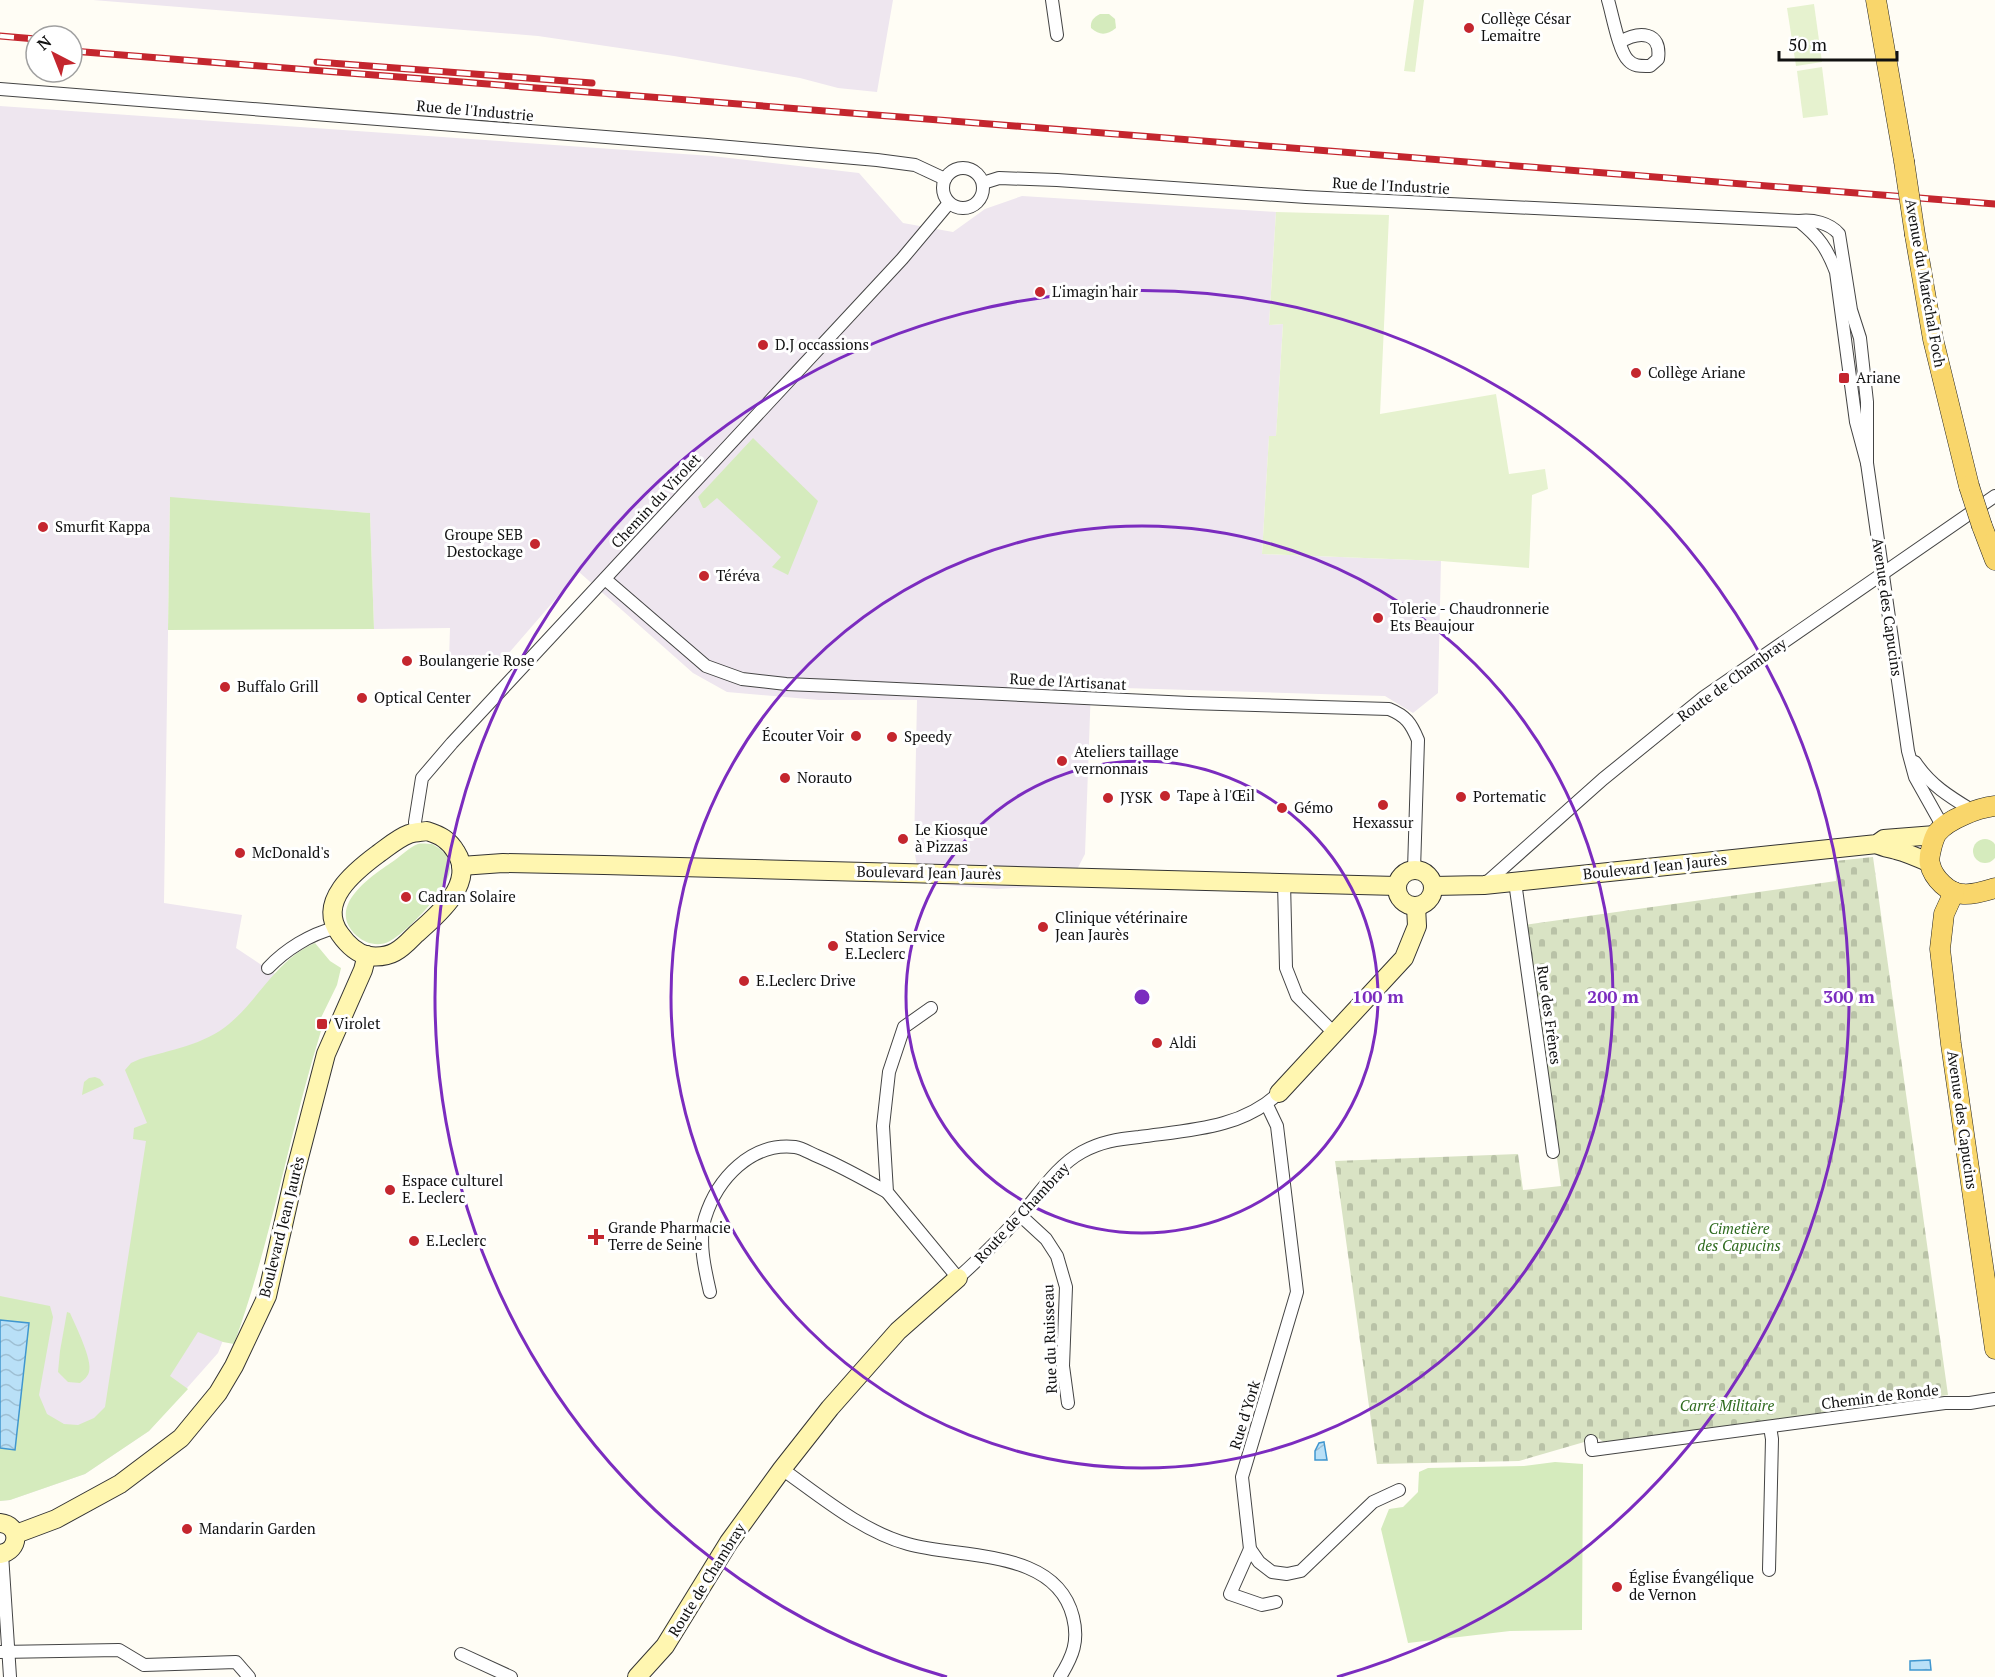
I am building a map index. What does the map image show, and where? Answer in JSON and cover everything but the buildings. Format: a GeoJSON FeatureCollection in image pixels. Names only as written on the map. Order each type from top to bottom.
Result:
{"type":"FeatureCollection","features":[{"type":"Feature","properties":{"kind":"main road","name":"Avenue du Maréchal Foch"},"geometry":{"type":"LineString","coordinates":[[1876,0],[1935,350],[1969,486],[1995,560]]}},
{"type":"Feature","properties":{"kind":"main road"},"geometry":{"type":"LineString","coordinates":[[1995,806],[1973,811],[1939,831],[1930,863],[1936,877],[1954,892],[1963,894],[1995,888]]}},
{"type":"Feature","properties":{"kind":"main road"},"geometry":{"type":"LineString","coordinates":[[427,831],[438,834],[450,843],[459,856],[461,866],[461,875],[454,894],[423,928],[396,952],[378,956],[367,955],[346,944],[335,928],[333,907],[336,896],[344,883],[391,844],[407,835],[427,831]]}},
{"type":"Feature","properties":{"kind":"main road","name":"Boulevard Jean Jaurès"},"geometry":{"type":"LineString","coordinates":[[1433,886],[1484,885],[1877,844],[1884,839],[1939,831]]}},
{"type":"Feature","properties":{"kind":"main road","name":"Boulevard Jean Jaurès"},"geometry":{"type":"LineString","coordinates":[[1877,844],[1930,863]]}},
{"type":"Feature","properties":{"kind":"main road","name":"Boulevard Jean Jaurès"},"geometry":{"type":"LineString","coordinates":[[461,866],[537,863],[1397,886]]}},
{"type":"Feature","properties":{"kind":"main road"},"geometry":{"type":"LineString","coordinates":[[1414,870],[1428,876],[1433,886],[1433,892],[1428,900],[1416,906],[1406,904],[1401,900],[1397,886],[1402,876],[1414,870]]}},
{"type":"Feature","properties":{"kind":"main road","name":"Avenue des Capucins"},"geometry":{"type":"LineString","coordinates":[[1954,892],[1944,914],[1940,949],[1951,1044],[1995,1349]]}},
{"type":"Feature","properties":{"kind":"main road","name":"Route de Chambray"},"geometry":{"type":"LineString","coordinates":[[1273,1099],[1404,958],[1417,926],[1416,906]]}},
{"type":"Feature","properties":{"kind":"main road","name":"Boulevard Jean Jaurès"},"geometry":{"type":"LineString","coordinates":[[16,1534],[56,1519],[120,1485],[181,1438],[218,1393],[234,1366],[267,1296],[294,1177],[326,1054],[363,970],[367,955]]}},
{"type":"Feature","properties":{"kind":"main road","name":"Route de Chambray"},"geometry":{"type":"LineString","coordinates":[[637,1677],[665,1646],[729,1542],[830,1408],[898,1331],[958,1278]]}},
{"type":"Feature","properties":{"kind":"main road"},"geometry":{"type":"LineString","coordinates":[[0,1522],[10,1526],[16,1534],[12,1550],[1,1554]]}},
{"type":"Feature","properties":{"kind":"street"},"geometry":{"type":"LineString","coordinates":[[1052,0],[1057,35]]}},
{"type":"Feature","properties":{"kind":"street"},"geometry":{"type":"LineString","coordinates":[[1608,0],[1620,42]]}},
{"type":"Feature","properties":{"kind":"street","name":"Rue de l'Industrie"},"geometry":{"type":"LineString","coordinates":[[0,90],[877,160],[915,165],[945,179]]}},
{"type":"Feature","properties":{"kind":"street"},"geometry":{"type":"LineString","coordinates":[[962,168],[975,172],[983,183],[982,196],[974,206],[961,209],[949,203],[943,192],[945,179],[949,174],[962,168]]}},
{"type":"Feature","properties":{"kind":"street","name":"Rue de l'Industrie"},"geometry":{"type":"LineString","coordinates":[[983,183],[999,178],[1057,180],[1282,196],[1808,220],[1836,230]]}},
{"type":"Feature","properties":{"kind":"street","name":"Chemin du Virolet"},"geometry":{"type":"LineString","coordinates":[[416,833],[415,822],[422,778],[902,258],[949,203]]}},
{"type":"Feature","properties":{"kind":"street","name":"Avenue des Capucins"},"geometry":{"type":"LineString","coordinates":[[1798,221],[1828,250],[1836,272],[1856,422],[1867,463],[1908,751],[1915,777],[1939,831]]}},
{"type":"Feature","properties":{"kind":"street","name":"Avenue des Capucins"},"geometry":{"type":"LineString","coordinates":[[1836,230],[1842,249],[1851,309],[1860,338],[1867,402],[1867,463]]}},
{"type":"Feature","properties":{"kind":"street","name":"Route de Chambray"},"geometry":{"type":"LineString","coordinates":[[1484,885],[1603,779],[1704,697],[1995,496]]}},
{"type":"Feature","properties":{"kind":"street","name":"Rue de l'Artisanat"},"geometry":{"type":"LineString","coordinates":[[605,579],[706,666],[742,679],[810,685],[1389,709],[1402,714],[1411,723],[1418,740],[1414,870]]}},
{"type":"Feature","properties":{"kind":"street","name":"Avenue des Capucins"},"geometry":{"type":"LineString","coordinates":[[1908,751],[1937,789],[1973,811]]}},
{"type":"Feature","properties":{"kind":"street"},"geometry":{"type":"LineString","coordinates":[[1284,882],[1286,968],[1297,996],[1335,1034]]}},
{"type":"Feature","properties":{"kind":"street","name":"Rue des Frênes"},"geometry":{"type":"LineString","coordinates":[[1515,882],[1553,1152]]}},
{"type":"Feature","properties":{"kind":"street"},"geometry":{"type":"LineString","coordinates":[[268,968],[280,955],[317,934],[335,928]]}},
{"type":"Feature","properties":{"kind":"street"},"geometry":{"type":"LineString","coordinates":[[887,1192],[883,1126],[889,1072],[904,1027],[931,1008]]}},
{"type":"Feature","properties":{"kind":"street","name":"Route de Chambray"},"geometry":{"type":"LineString","coordinates":[[958,1278],[990,1250],[1021,1216],[1054,1174],[1081,1152],[1107,1141],[1215,1126],[1247,1116],[1273,1099]]}},
{"type":"Feature","properties":{"kind":"street","name":"Rue d'York"},"geometry":{"type":"LineString","coordinates":[[1250,1549],[1242,1477],[1297,1292],[1273,1099]]}},
{"type":"Feature","properties":{"kind":"street"},"geometry":{"type":"LineString","coordinates":[[710,1292],[702,1259],[704,1220],[715,1195],[734,1168],[752,1156],[773,1148],[797,1147],[836,1164],[887,1192],[958,1278]]}},
{"type":"Feature","properties":{"kind":"street","name":"Rue du Ruisseau"},"geometry":{"type":"LineString","coordinates":[[1021,1216],[1047,1239],[1057,1256],[1066,1287],[1064,1366],[1068,1403]]}},
{"type":"Feature","properties":{"kind":"street","name":"Chemin de Ronde"},"geometry":{"type":"LineString","coordinates":[[1591,1441],[1593,1450],[1945,1403],[1995,1400]]}},
{"type":"Feature","properties":{"kind":"street"},"geometry":{"type":"LineString","coordinates":[[1769,1570],[1772,1439],[1770,1427]]}},
{"type":"Feature","properties":{"kind":"street"},"geometry":{"type":"LineString","coordinates":[[782,1469],[864,1526],[907,1544],[1022,1564],[1048,1579],[1069,1602],[1076,1629],[1072,1658],[1060,1677]]}},
{"type":"Feature","properties":{"kind":"street"},"geometry":{"type":"LineString","coordinates":[[1250,1549],[1259,1562],[1272,1572],[1287,1574],[1301,1571],[1373,1502],[1399,1490]]}},
{"type":"Feature","properties":{"kind":"street"},"geometry":{"type":"LineString","coordinates":[[1250,1549],[1230,1594],[1262,1605],[1276,1602]]}},
{"type":"Feature","properties":{"kind":"street"},"geometry":{"type":"LineString","coordinates":[[1,1554],[4,1653],[10,1677]]}},
{"type":"Feature","properties":{"kind":"street"},"geometry":{"type":"LineString","coordinates":[[4,1653],[119,1650],[144,1665],[236,1662],[249,1677]]}},
{"type":"Feature","properties":{"kind":"street"},"geometry":{"type":"LineString","coordinates":[[461,1654],[511,1677]]}},
{"type":"Feature","properties":{"kind":"shaded area"},"geometry":{"type":"Polygon","coordinates":[[[93,0],[893,0],[877,92],[838,88],[800,78],[674,56],[538,36],[93,0]]]}},
{"type":"Feature","properties":{"kind":"shaded area"},"geometry":{"type":"Polygon","coordinates":[[[0,106],[712,156],[859,173],[903,223],[953,232],[985,209],[1022,196],[1276,212],[1269,325],[1283,324],[1276,437],[1269,437],[1262,554],[1441,561],[1438,693],[1413,713],[1385,696],[1091,687],[1085,854],[1069,885],[997,889],[920,883],[914,849],[917,700],[819,700],[727,692],[693,673],[579,572],[496,668],[480,661],[449,660],[450,628],[374,629],[370,513],[170,498],[164,903],[242,915],[236,948],[295,987],[242,1292],[218,1353],[149,1431],[85,1474],[10,1500],[0,1501],[0,106]]]}},
{"type":"Feature","properties":{"kind":"green space"},"geometry":{"type":"Polygon","coordinates":[[[1414,0],[1424,0],[1415,72],[1404,71],[1414,0]]]}},
{"type":"Feature","properties":{"kind":"green space"},"geometry":{"type":"Polygon","coordinates":[[[1814,4],[1822,62],[1796,66],[1787,8],[1814,4]]]}},
{"type":"Feature","properties":{"kind":"green space"},"geometry":{"type":"Polygon","coordinates":[[[1100,14],[1109,14],[1115,19],[1116,28],[1104,34],[1091,28],[1091,23],[1100,14]]]}},
{"type":"Feature","properties":{"kind":"green space"},"geometry":{"type":"Polygon","coordinates":[[[1822,67],[1828,115],[1803,118],[1797,71],[1822,67]]]}},
{"type":"Feature","properties":{"kind":"green space"},"geometry":{"type":"Polygon","coordinates":[[[1276,212],[1389,215],[1380,414],[1496,394],[1509,474],[1545,469],[1548,489],[1532,495],[1529,568],[1441,561],[1262,554],[1269,436],[1276,436],[1283,324],[1269,325],[1276,212]]]}},
{"type":"Feature","properties":{"kind":"green space"},"geometry":{"type":"Polygon","coordinates":[[[753,438],[818,501],[788,575],[772,567],[781,557],[717,498],[703,508],[698,497],[753,438]]]}},
{"type":"Feature","properties":{"kind":"green space"},"geometry":{"type":"Polygon","coordinates":[[[170,497],[370,513],[374,629],[168,630],[170,497]]]}},
{"type":"Feature","properties":{"kind":"green space"},"geometry":{"type":"Polygon","coordinates":[[[1985,839],[1994,842],[1997,851],[1994,860],[1985,863],[1976,860],[1973,851],[1976,842],[1985,839]]]}},
{"type":"Feature","properties":{"kind":"green space"},"geometry":{"type":"Polygon","coordinates":[[[432,844],[442,850],[450,863],[448,876],[436,897],[417,919],[390,941],[373,944],[357,936],[348,925],[346,914],[355,892],[412,847],[432,844]]]}},
{"type":"Feature","properties":{"kind":"green space","name":"Cimetière des Capucins"},"geometry":{"type":"Polygon","coordinates":[[[1873,857],[1948,1395],[1613,1443],[1605,1443],[1598,1438],[1519,1461],[1377,1464],[1335,1161],[1518,1154],[1523,1190],[1561,1186],[1524,925],[1836,881],[1835,861],[1873,857]]]}},
{"type":"Feature","properties":{"kind":"green space"},"geometry":{"type":"Polygon","coordinates":[[[315,943],[330,961],[341,968],[337,985],[316,1028],[321,1031],[259,1267],[234,1344],[198,1332],[170,1376],[188,1389],[149,1431],[85,1474],[10,1500],[0,1501],[0,1296],[50,1306],[53,1317],[39,1395],[47,1414],[64,1424],[78,1425],[94,1418],[105,1407],[146,1141],[133,1139],[134,1128],[147,1123],[125,1070],[131,1063],[140,1059],[186,1046],[219,1031],[240,1014],[279,969],[302,950],[315,943]]]}},
{"type":"Feature","properties":{"kind":"green space"},"geometry":{"type":"Polygon","coordinates":[[[95,1077],[100,1079],[104,1085],[82,1095],[84,1082],[95,1077]]]}},
{"type":"Feature","properties":{"kind":"green space"},"geometry":{"type":"Polygon","coordinates":[[[67,1312],[70,1313],[83,1343],[90,1367],[86,1378],[80,1383],[68,1382],[58,1372],[67,1312]]]}},
{"type":"Feature","properties":{"kind":"green space"},"geometry":{"type":"Polygon","coordinates":[[[1555,1462],[1583,1464],[1582,1630],[1510,1631],[1408,1643],[1381,1529],[1389,1509],[1403,1507],[1418,1492],[1419,1472],[1428,1468],[1524,1466],[1555,1462]]]}},
{"type":"Feature","properties":{"kind":"water"},"geometry":{"type":"Polygon","coordinates":[[[0,1320],[29,1323],[15,1450],[0,1448],[0,1320]]]}},
{"type":"Feature","properties":{"kind":"water"},"geometry":{"type":"Polygon","coordinates":[[[1324,1442],[1327,1460],[1315,1460],[1315,1451],[1319,1443],[1324,1442]]]}},
{"type":"Feature","properties":{"kind":"water"},"geometry":{"type":"Polygon","coordinates":[[[1930,1660],[1931,1670],[1910,1670],[1910,1661],[1930,1660]]]}},
{"type":"Feature","properties":{"kind":"railway"},"geometry":{"type":"LineString","coordinates":[[0,36],[24,38]]}},
{"type":"Feature","properties":{"kind":"railway"},"geometry":{"type":"LineString","coordinates":[[84,52],[1995,204]]}},
{"type":"Feature","properties":{"kind":"railway"},"geometry":{"type":"LineString","coordinates":[[317,62],[592,83]]}},
{"type":"Feature","properties":{"kind":"place","name":"Collège César Lemaitre"},"geometry":{"type":"Point","coordinates":[1469,28]}},
{"type":"Feature","properties":{"kind":"place","name":"L'imagin'hair"},"geometry":{"type":"Point","coordinates":[1040,292]}},
{"type":"Feature","properties":{"kind":"place","name":"D.J occassions"},"geometry":{"type":"Point","coordinates":[763,345]}},
{"type":"Feature","properties":{"kind":"place","name":"Collège Ariane"},"geometry":{"type":"Point","coordinates":[1636,373]}},
{"type":"Feature","properties":{"kind":"place","name":"Ariane"},"geometry":{"type":"Point","coordinates":[1844,378]}},
{"type":"Feature","properties":{"kind":"place","name":"Smurfit Kappa"},"geometry":{"type":"Point","coordinates":[43,527]}},
{"type":"Feature","properties":{"kind":"place","name":"Groupe SEB Destockage"},"geometry":{"type":"Point","coordinates":[535,544]}},
{"type":"Feature","properties":{"kind":"place","name":"Téréva"},"geometry":{"type":"Point","coordinates":[704,576]}},
{"type":"Feature","properties":{"kind":"place","name":"Tolerie - Chaudronnerie Ets Beaujour"},"geometry":{"type":"Point","coordinates":[1378,618]}},
{"type":"Feature","properties":{"kind":"place","name":"Boulangerie Rose"},"geometry":{"type":"Point","coordinates":[407,661]}},
{"type":"Feature","properties":{"kind":"place","name":"Buffalo Grill"},"geometry":{"type":"Point","coordinates":[225,687]}},
{"type":"Feature","properties":{"kind":"place","name":"Optical Center"},"geometry":{"type":"Point","coordinates":[362,698]}},
{"type":"Feature","properties":{"kind":"place","name":"Écouter Voir"},"geometry":{"type":"Point","coordinates":[856,736]}},
{"type":"Feature","properties":{"kind":"place","name":"Speedy"},"geometry":{"type":"Point","coordinates":[892,737]}},
{"type":"Feature","properties":{"kind":"place","name":"Ateliers taillage vernonnais"},"geometry":{"type":"Point","coordinates":[1062,761]}},
{"type":"Feature","properties":{"kind":"place","name":"Norauto"},"geometry":{"type":"Point","coordinates":[785,778]}},
{"type":"Feature","properties":{"kind":"place","name":"Tape à l'Œil"},"geometry":{"type":"Point","coordinates":[1165,796]}},
{"type":"Feature","properties":{"kind":"place","name":"Portematic"},"geometry":{"type":"Point","coordinates":[1461,797]}},
{"type":"Feature","properties":{"kind":"place","name":"JYSK"},"geometry":{"type":"Point","coordinates":[1108,798]}},
{"type":"Feature","properties":{"kind":"place","name":"Hexassur"},"geometry":{"type":"Point","coordinates":[1383,805]}},
{"type":"Feature","properties":{"kind":"place","name":"Gémo"},"geometry":{"type":"Point","coordinates":[1282,808]}},
{"type":"Feature","properties":{"kind":"place","name":"Le Kiosque à Pizzas"},"geometry":{"type":"Point","coordinates":[903,839]}},
{"type":"Feature","properties":{"kind":"place","name":"McDonald's"},"geometry":{"type":"Point","coordinates":[240,853]}},
{"type":"Feature","properties":{"kind":"place","name":"Cadran Solaire"},"geometry":{"type":"Point","coordinates":[406,897]}},
{"type":"Feature","properties":{"kind":"place","name":"Clinique vétérinaire Jean Jaurès"},"geometry":{"type":"Point","coordinates":[1043,927]}},
{"type":"Feature","properties":{"kind":"place","name":"Station Service E.Leclerc"},"geometry":{"type":"Point","coordinates":[833,946]}},
{"type":"Feature","properties":{"kind":"place","name":"E.Leclerc Drive"},"geometry":{"type":"Point","coordinates":[744,981]}},
{"type":"Feature","properties":{"kind":"place","name":"Virolet"},"geometry":{"type":"Point","coordinates":[322,1024]}},
{"type":"Feature","properties":{"kind":"place","name":"Aldi"},"geometry":{"type":"Point","coordinates":[1157,1043]}},
{"type":"Feature","properties":{"kind":"place","name":"Espace culturel E. Leclerc"},"geometry":{"type":"Point","coordinates":[390,1190]}},
{"type":"Feature","properties":{"kind":"place","name":"Grande Pharmacie Terre de Seine"},"geometry":{"type":"Point","coordinates":[596,1237]}},
{"type":"Feature","properties":{"kind":"place","name":"E.Leclerc"},"geometry":{"type":"Point","coordinates":[414,1241]}},
{"type":"Feature","properties":{"kind":"place","name":"Mandarin Garden"},"geometry":{"type":"Point","coordinates":[187,1529]}},
{"type":"Feature","properties":{"kind":"place","name":"Église Évangélique de Vernon"},"geometry":{"type":"Point","coordinates":[1617,1587]}},
{"type":"Feature","properties":{"kind":"park label","name":"Carré Militaire"},"geometry":{"type":"Point","coordinates":[1727,1406]}}]}
